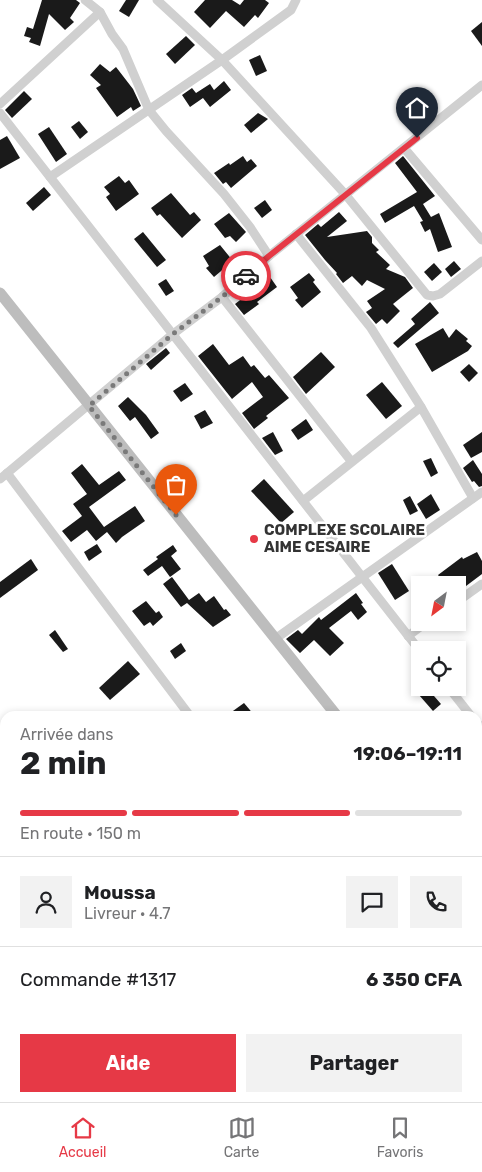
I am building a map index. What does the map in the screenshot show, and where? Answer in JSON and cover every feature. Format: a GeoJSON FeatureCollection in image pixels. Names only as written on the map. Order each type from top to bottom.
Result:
{"type":"FeatureCollection","features":[{"type":"Feature","properties":{"kind":"main road"},"geometry":{"type":"LineString","coordinates":[[0,293],[332,711]]}},
{"type":"Feature","properties":{"kind":"street"},"geometry":{"type":"LineString","coordinates":[[85,0],[100,12],[123,49],[149,110],[224,194],[250,227],[269,256]]}},
{"type":"Feature","properties":{"kind":"street"},"geometry":{"type":"LineString","coordinates":[[156,0],[222,60],[346,194],[427,295],[440,294],[482,261]]}},
{"type":"Feature","properties":{"kind":"street"},"geometry":{"type":"LineString","coordinates":[[50,177],[292,10],[296,0]]}},
{"type":"Feature","properties":{"kind":"street"},"geometry":{"type":"LineString","coordinates":[[0,104],[100,12]]}},
{"type":"Feature","properties":{"kind":"street"},"geometry":{"type":"LineString","coordinates":[[186,711],[3,476],[173,334],[222,297],[269,256],[482,85]]}},
{"type":"Feature","properties":{"kind":"street"},"geometry":{"type":"LineString","coordinates":[[0,113],[412,641]]}},
{"type":"Feature","properties":{"kind":"street"},"geometry":{"type":"LineString","coordinates":[[404,148],[482,240]]}},
{"type":"Feature","properties":{"kind":"street"},"geometry":{"type":"LineString","coordinates":[[296,234],[371,328],[421,407],[473,498]]}},
{"type":"Feature","properties":{"kind":"street"},"geometry":{"type":"LineString","coordinates":[[222,297],[352,462]]}},
{"type":"Feature","properties":{"kind":"street"},"geometry":{"type":"LineString","coordinates":[[303,501],[421,407]]}},
{"type":"Feature","properties":{"kind":"street"},"geometry":{"type":"LineString","coordinates":[[275,639],[482,492]]}},
{"type":"Feature","properties":{"kind":"street"},"geometry":{"type":"LineString","coordinates":[[466,595],[482,584]]}},
{"type":"Feature","properties":{"kind":"street"},"geometry":{"type":"LineString","coordinates":[[408,636],[415,631]]}},
{"type":"Feature","properties":{"kind":"street"},"geometry":{"type":"LineString","coordinates":[[455,696],[467,711]]}},
{"type":"Feature","properties":{"kind":"building"},"geometry":{"type":"Polygon","coordinates":[[[42,0],[76,0],[80,3],[70,18],[74,22],[65,30],[49,14],[40,46],[29,42],[31,38],[24,36],[27,27],[33,29],[42,0]]]}},
{"type":"Feature","properties":{"kind":"building"},"geometry":{"type":"Polygon","coordinates":[[[126,0],[139,0],[129,17],[119,11],[126,0]]]}},
{"type":"Feature","properties":{"kind":"building"},"geometry":{"type":"Polygon","coordinates":[[[205,0],[232,0],[240,5],[244,0],[265,0],[269,3],[258,18],[255,15],[244,27],[226,11],[210,28],[194,12],[205,0]]]}},
{"type":"Feature","properties":{"kind":"building"},"geometry":{"type":"Polygon","coordinates":[[[482,22],[482,46],[471,31],[482,22]]]}},
{"type":"Feature","properties":{"kind":"building"},"geometry":{"type":"Polygon","coordinates":[[[186,36],[195,45],[175,64],[166,54],[186,36]]]}},
{"type":"Feature","properties":{"kind":"building"},"geometry":{"type":"Polygon","coordinates":[[[260,55],[267,71],[256,76],[249,60],[260,55]]]}},
{"type":"Feature","properties":{"kind":"building"},"geometry":{"type":"Polygon","coordinates":[[[100,64],[110,72],[116,67],[133,89],[141,106],[133,111],[131,107],[117,117],[96,88],[101,85],[90,75],[100,64]]]}},
{"type":"Feature","properties":{"kind":"building"},"geometry":{"type":"Polygon","coordinates":[[[224,81],[231,90],[210,107],[203,98],[190,107],[182,95],[192,88],[196,93],[210,84],[214,90],[224,81]]]}},
{"type":"Feature","properties":{"kind":"building"},"geometry":{"type":"Polygon","coordinates":[[[24,91],[32,99],[12,118],[5,110],[24,91]]]}},
{"type":"Feature","properties":{"kind":"building"},"geometry":{"type":"Polygon","coordinates":[[[258,113],[268,119],[251,133],[244,125],[258,113]]]}},
{"type":"Feature","properties":{"kind":"building"},"geometry":{"type":"Polygon","coordinates":[[[79,121],[88,132],[80,139],[71,127],[79,121]]]}},
{"type":"Feature","properties":{"kind":"building"},"geometry":{"type":"Polygon","coordinates":[[[49,127],[67,154],[56,162],[38,134],[49,127]]]}},
{"type":"Feature","properties":{"kind":"building"},"geometry":{"type":"Polygon","coordinates":[[[7,136],[20,158],[0,169],[0,140],[7,136]]]}},
{"type":"Feature","properties":{"kind":"building"},"geometry":{"type":"Polygon","coordinates":[[[243,156],[247,162],[251,159],[257,166],[231,188],[226,182],[223,184],[214,173],[243,156]]]}},
{"type":"Feature","properties":{"kind":"building"},"geometry":{"type":"Polygon","coordinates":[[[403,156],[435,196],[423,204],[431,217],[439,213],[452,247],[438,252],[430,229],[425,232],[420,222],[423,221],[414,206],[385,223],[380,214],[417,192],[395,163],[403,156]]]}},
{"type":"Feature","properties":{"kind":"building"},"geometry":{"type":"Polygon","coordinates":[[[119,176],[125,183],[129,180],[139,194],[116,211],[106,197],[110,194],[104,187],[119,176]]]}},
{"type":"Feature","properties":{"kind":"building"},"geometry":{"type":"Polygon","coordinates":[[[44,187],[51,195],[33,211],[26,203],[44,187]]]}},
{"type":"Feature","properties":{"kind":"building"},"geometry":{"type":"Polygon","coordinates":[[[171,193],[190,215],[194,212],[201,220],[182,238],[160,214],[157,216],[151,208],[171,193]]]}},
{"type":"Feature","properties":{"kind":"building"},"geometry":{"type":"Polygon","coordinates":[[[265,200],[272,210],[262,218],[254,208],[265,200]]]}},
{"type":"Feature","properties":{"kind":"building"},"geometry":{"type":"Polygon","coordinates":[[[339,212],[347,221],[327,237],[367,231],[372,237],[372,243],[379,250],[376,252],[390,265],[386,269],[405,277],[413,288],[393,304],[400,311],[387,324],[382,319],[376,324],[366,312],[372,308],[367,301],[385,289],[367,280],[362,286],[352,276],[343,283],[337,273],[305,235],[318,224],[321,227],[339,212]]]}},
{"type":"Feature","properties":{"kind":"building"},"geometry":{"type":"Polygon","coordinates":[[[229,213],[246,232],[236,242],[230,236],[225,238],[214,224],[229,213]]]}},
{"type":"Feature","properties":{"kind":"building"},"geometry":{"type":"Polygon","coordinates":[[[143,232],[166,260],[157,267],[134,239],[143,232]]]}},
{"type":"Feature","properties":{"kind":"building"},"geometry":{"type":"Polygon","coordinates":[[[220,245],[233,261],[214,277],[206,268],[209,266],[203,256],[220,245]]]}},
{"type":"Feature","properties":{"kind":"building"},"geometry":{"type":"Polygon","coordinates":[[[454,261],[461,269],[451,277],[445,269],[454,261]]]}},
{"type":"Feature","properties":{"kind":"building"},"geometry":{"type":"Polygon","coordinates":[[[434,263],[442,272],[432,281],[424,272],[434,263]]]}},
{"type":"Feature","properties":{"kind":"building"},"geometry":{"type":"Polygon","coordinates":[[[309,273],[321,292],[302,308],[295,300],[298,298],[290,287],[309,273]]]}},
{"type":"Feature","properties":{"kind":"building"},"geometry":{"type":"Polygon","coordinates":[[[270,277],[277,287],[257,302],[259,304],[244,315],[235,304],[270,277]]]}},
{"type":"Feature","properties":{"kind":"building"},"geometry":{"type":"Polygon","coordinates":[[[166,279],[174,291],[166,296],[158,284],[166,279]]]}},
{"type":"Feature","properties":{"kind":"building"},"geometry":{"type":"Polygon","coordinates":[[[430,302],[439,313],[398,348],[393,343],[415,324],[411,319],[430,302]]]}},
{"type":"Feature","properties":{"kind":"building"},"geometry":{"type":"Polygon","coordinates":[[[443,328],[449,338],[456,329],[468,339],[466,341],[472,346],[468,351],[432,372],[415,344],[443,328]]]}},
{"type":"Feature","properties":{"kind":"building"},"geometry":{"type":"Polygon","coordinates":[[[213,344],[229,365],[243,356],[251,367],[254,365],[265,378],[269,375],[289,398],[266,416],[268,418],[254,429],[242,413],[263,397],[252,382],[232,399],[198,356],[213,344]]]}},
{"type":"Feature","properties":{"kind":"building"},"geometry":{"type":"Polygon","coordinates":[[[166,348],[170,353],[151,370],[146,364],[166,348]]]}},
{"type":"Feature","properties":{"kind":"building"},"geometry":{"type":"Polygon","coordinates":[[[321,352],[335,367],[306,394],[293,377],[321,352]]]}},
{"type":"Feature","properties":{"kind":"building"},"geometry":{"type":"Polygon","coordinates":[[[469,364],[478,373],[469,382],[460,372],[469,364]]]}},
{"type":"Feature","properties":{"kind":"building"},"geometry":{"type":"Polygon","coordinates":[[[382,382],[402,406],[386,419],[366,395],[382,382]]]}},
{"type":"Feature","properties":{"kind":"building"},"geometry":{"type":"Polygon","coordinates":[[[185,383],[193,394],[181,402],[173,391],[185,383]]]}},
{"type":"Feature","properties":{"kind":"building"},"geometry":{"type":"Polygon","coordinates":[[[128,397],[146,415],[159,433],[151,439],[135,417],[130,421],[118,406],[128,397]]]}},
{"type":"Feature","properties":{"kind":"building"},"geometry":{"type":"Polygon","coordinates":[[[205,410],[213,423],[201,429],[194,416],[205,410]]]}},
{"type":"Feature","properties":{"kind":"building"},"geometry":{"type":"Polygon","coordinates":[[[306,419],[313,430],[298,440],[291,430],[306,419]]]}},
{"type":"Feature","properties":{"kind":"building"},"geometry":{"type":"Polygon","coordinates":[[[273,432],[283,451],[275,455],[262,438],[273,432]]]}},
{"type":"Feature","properties":{"kind":"building"},"geometry":{"type":"Polygon","coordinates":[[[482,432],[482,452],[471,458],[463,445],[482,432]]]}},
{"type":"Feature","properties":{"kind":"building"},"geometry":{"type":"Polygon","coordinates":[[[431,458],[438,473],[431,477],[423,461],[431,458]]]}},
{"type":"Feature","properties":{"kind":"building"},"geometry":{"type":"Polygon","coordinates":[[[473,460],[482,474],[482,486],[479,487],[474,481],[472,482],[463,468],[473,460]]]}},
{"type":"Feature","properties":{"kind":"building"},"geometry":{"type":"Polygon","coordinates":[[[82,464],[99,485],[119,471],[126,480],[89,507],[104,527],[135,506],[145,521],[116,543],[107,532],[96,541],[87,530],[71,542],[62,531],[82,516],[73,504],[87,494],[71,473],[82,464]]]}},
{"type":"Feature","properties":{"kind":"building"},"geometry":{"type":"Polygon","coordinates":[[[264,479],[294,512],[281,523],[251,491],[264,479]]]}},
{"type":"Feature","properties":{"kind":"building"},"geometry":{"type":"Polygon","coordinates":[[[431,494],[440,510],[426,519],[417,504],[431,494]]]}},
{"type":"Feature","properties":{"kind":"building"},"geometry":{"type":"Polygon","coordinates":[[[410,496],[418,511],[410,515],[403,500],[410,496]]]}},
{"type":"Feature","properties":{"kind":"building"},"geometry":{"type":"Polygon","coordinates":[[[97,544],[102,552],[89,561],[84,552],[97,544]]]}},
{"type":"Feature","properties":{"kind":"building"},"geometry":{"type":"Polygon","coordinates":[[[173,545],[177,551],[171,556],[181,569],[170,577],[162,566],[148,576],[143,570],[158,559],[156,557],[173,545]]]}},
{"type":"Feature","properties":{"kind":"building"},"geometry":{"type":"Polygon","coordinates":[[[477,552],[482,561],[482,574],[466,586],[466,576],[438,575],[462,557],[463,559],[477,552]]]}},
{"type":"Feature","properties":{"kind":"building"},"geometry":{"type":"Polygon","coordinates":[[[31,559],[38,570],[0,598],[0,582],[31,559]]]}},
{"type":"Feature","properties":{"kind":"building"},"geometry":{"type":"Polygon","coordinates":[[[392,564],[409,591],[395,600],[378,573],[392,564]]]}},
{"type":"Feature","properties":{"kind":"building"},"geometry":{"type":"Polygon","coordinates":[[[172,577],[189,600],[199,593],[206,602],[214,596],[224,610],[226,609],[231,615],[213,627],[187,603],[181,607],[163,584],[172,577]]]}},
{"type":"Feature","properties":{"kind":"building"},"geometry":{"type":"Polygon","coordinates":[[[356,593],[367,612],[358,620],[351,611],[329,628],[344,643],[330,656],[314,640],[300,653],[286,639],[298,630],[302,634],[319,617],[321,620],[356,593]]]}},
{"type":"Feature","properties":{"kind":"building"},"geometry":{"type":"Polygon","coordinates":[[[146,601],[156,613],[159,611],[163,617],[153,626],[150,622],[144,626],[132,611],[146,601]]]}},
{"type":"Feature","properties":{"kind":"building"},"geometry":{"type":"Polygon","coordinates":[[[55,630],[68,649],[63,652],[49,635],[55,630]]]}},
{"type":"Feature","properties":{"kind":"building"},"geometry":{"type":"Polygon","coordinates":[[[181,643],[186,651],[175,659],[170,651],[181,643]]]}},
{"type":"Feature","properties":{"kind":"building"},"geometry":{"type":"Polygon","coordinates":[[[128,661],[140,674],[110,700],[99,688],[128,661]]]}},
{"type":"Feature","properties":{"kind":"building"},"geometry":{"type":"Polygon","coordinates":[[[420,696],[434,696],[441,704],[433,711],[420,696]]]}},
{"type":"Feature","properties":{"kind":"building"},"geometry":{"type":"Polygon","coordinates":[[[244,703],[251,711],[233,711],[244,703]]]}},
{"type":"Feature","properties":{"kind":"way so far"},"geometry":{"type":"LineString","coordinates":[[176,515],[89,406],[173,334],[222,297],[246,276]]}},
{"type":"Feature","properties":{"kind":"place","name":"COMPLEXE SCOLAIRE AIME CESAIRE"},"geometry":{"type":"Point","coordinates":[254,539]}},
{"type":"Feature","properties":{"kind":"route"},"geometry":{"type":"LineString","coordinates":[[246,276],[417,138]]}}]}
